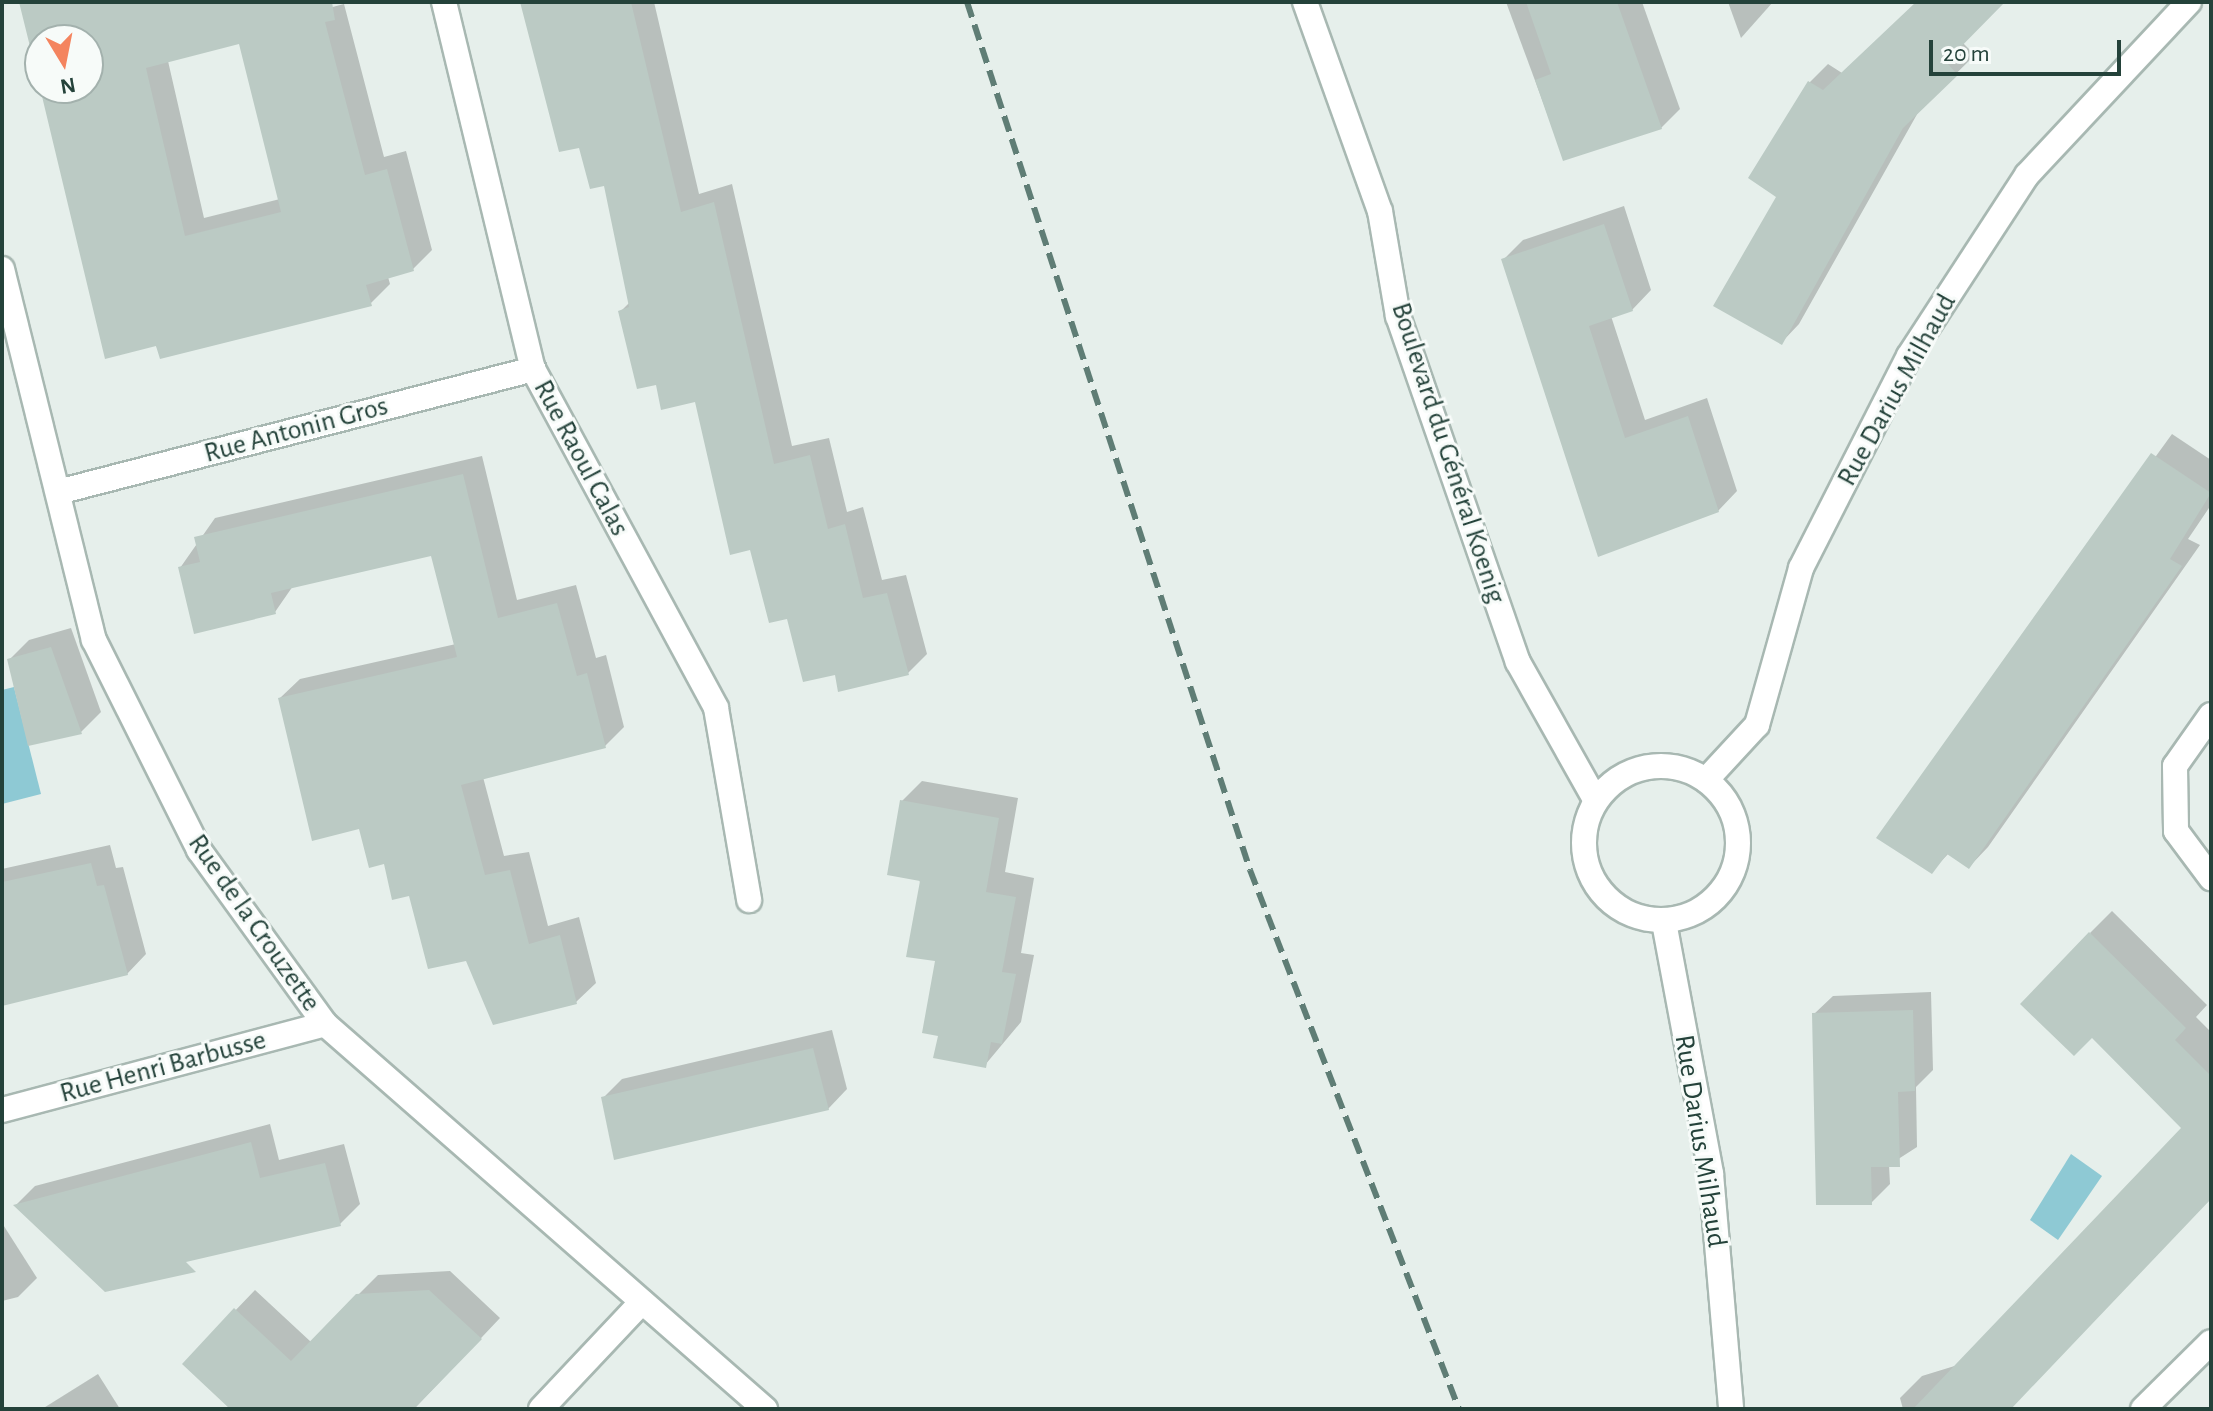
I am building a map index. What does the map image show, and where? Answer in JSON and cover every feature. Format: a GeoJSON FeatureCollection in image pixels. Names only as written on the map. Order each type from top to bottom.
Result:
{"type":"FeatureCollection","features":[{"type":"Feature","properties":{"kind":"street","name":"Rue Raoul Calas"},"geometry":{"type":"LineString","coordinates":[[444,2],[533,369],[716,708],[749,900]]}},
{"type":"Feature","properties":{"kind":"street","name":"Boulevard du Général Koenig"},"geometry":{"type":"LineString","coordinates":[[1305,2],[1380,211],[1398,316],[1518,662],[1595,799]]}},
{"type":"Feature","properties":{"kind":"street","name":"Rue Darius Milhaud"},"geometry":{"type":"LineString","coordinates":[[1706,780],[1757,725],[1801,568],[1909,356],[2027,175],[2189,2]]}},
{"type":"Feature","properties":{"kind":"street","name":"Rue de la Crouzette"},"geometry":{"type":"LineString","coordinates":[[2,269],[94,640],[199,850],[325,1024],[765,1409]]}},
{"type":"Feature","properties":{"kind":"street","name":"Rue Antonin Gros"},"geometry":{"type":"LineString","coordinates":[[58,492],[533,369]]}},
{"type":"Feature","properties":{"kind":"street"},"geometry":{"type":"LineString","coordinates":[[2211,715],[2175,766],[2175,792],[2176,831],[2211,878]]}},
{"type":"Feature","properties":{"kind":"street"},"geometry":{"type":"LineString","coordinates":[[1667,765],[1706,780],[1733,813],[1738,856],[1720,895],[1664,922],[1627,914],[1596,890],[1583,825],[1595,799],[1626,772],[1667,765]]}},
{"type":"Feature","properties":{"kind":"street","name":"Rue Darius Milhaud"},"geometry":{"type":"LineString","coordinates":[[1664,922],[1711,1174],[1731,1409]]}},
{"type":"Feature","properties":{"kind":"street","name":"Rue Henri Barbusse"},"geometry":{"type":"LineString","coordinates":[[2,1110],[325,1024]]}},
{"type":"Feature","properties":{"kind":"street"},"geometry":{"type":"LineString","coordinates":[[541,1409],[642,1302]]}},
{"type":"Feature","properties":{"kind":"street"},"geometry":{"type":"LineString","coordinates":[[2143,1409],[2211,1342]]}},
{"type":"Feature","properties":{"kind":"water"},"geometry":{"type":"Polygon","coordinates":[[[14,687],[41,794],[2,804],[2,690],[14,687]]]}},
{"type":"Feature","properties":{"kind":"water"},"geometry":{"type":"Polygon","coordinates":[[[2071,1154],[2102,1176],[2058,1240],[2030,1220],[2071,1154]]]}},
{"type":"Feature","properties":{"kind":"building"},"geometry":{"type":"Polygon","coordinates":[[[19,2],[332,2],[335,20],[325,22],[365,175],[387,169],[414,271],[366,285],[372,306],[160,359],[156,346],[105,359],[44,104],[104,104],[104,24],[24,24],[19,2]],[[239,44],[146,68],[185,236],[281,212],[239,44]]]}},
{"type":"Feature","properties":{"kind":"building"},"geometry":{"type":"Polygon","coordinates":[[[520,2],[631,2],[681,212],[714,202],[774,464],[810,455],[828,529],[845,524],[863,598],[887,593],[909,675],[838,692],[835,675],[803,682],[787,619],[769,623],[750,550],[730,555],[695,402],[661,410],[656,385],[637,389],[618,311],[629,307],[604,186],[590,189],[579,148],[559,152],[520,2]]]}},
{"type":"Feature","properties":{"kind":"building"},"geometry":{"type":"Polygon","coordinates":[[[1526,2],[1617,2],[1662,129],[1563,161],[1535,80],[1551,74],[1526,2]]]}},
{"type":"Feature","properties":{"kind":"building"},"geometry":{"type":"Polygon","coordinates":[[[1916,2],[2005,2],[1946,62],[1958,75],[1903,128],[1782,345],[1713,306],[1776,197],[1748,178],[1808,81],[1823,90],[1916,2]]]}},
{"type":"Feature","properties":{"kind":"building"},"geometry":{"type":"Polygon","coordinates":[[[1604,224],[1633,311],[1589,326],[1625,438],[1688,416],[1719,512],[1598,557],[1501,259],[1604,224]]]}},
{"type":"Feature","properties":{"kind":"building"},"geometry":{"type":"Polygon","coordinates":[[[2151,453],[2211,493],[2170,559],[2182,566],[1969,869],[1947,854],[1932,874],[1876,838],[2151,453]]]}},
{"type":"Feature","properties":{"kind":"building"},"geometry":{"type":"Polygon","coordinates":[[[463,474],[498,618],[557,603],[577,676],[587,673],[606,748],[461,785],[485,875],[510,870],[529,944],[560,935],[577,1004],[493,1025],[466,961],[428,969],[409,896],[392,900],[384,864],[369,868],[359,829],[312,841],[278,698],[457,657],[431,556],[271,593],[276,614],[194,634],[178,567],[200,562],[194,537],[463,474]]]}},
{"type":"Feature","properties":{"kind":"building"},"geometry":{"type":"Polygon","coordinates":[[[51,647],[82,734],[28,746],[7,659],[51,647]]]}},
{"type":"Feature","properties":{"kind":"building"},"geometry":{"type":"Polygon","coordinates":[[[900,800],[999,818],[986,892],[1016,897],[1002,972],[1016,974],[1002,1044],[991,1042],[986,1068],[933,1058],[938,1036],[922,1033],[935,961],[906,957],[920,881],[887,875],[900,800]]]}},
{"type":"Feature","properties":{"kind":"building"},"geometry":{"type":"Polygon","coordinates":[[[91,863],[97,886],[104,885],[128,975],[2,1006],[2,882],[91,863]]]}},
{"type":"Feature","properties":{"kind":"building"},"geometry":{"type":"Polygon","coordinates":[[[2089,932],[2186,1028],[2175,1040],[2211,1076],[2211,1199],[2011,1409],[1913,1409],[2181,1128],[2092,1038],[2074,1056],[2020,1004],[2089,932]]]}},
{"type":"Feature","properties":{"kind":"building"},"geometry":{"type":"Polygon","coordinates":[[[1913,1010],[1915,1091],[1898,1092],[1900,1167],[1871,1167],[1872,1205],[1816,1205],[1812,1013],[1913,1010]]]}},
{"type":"Feature","properties":{"kind":"building"},"geometry":{"type":"Polygon","coordinates":[[[813,1048],[829,1110],[614,1160],[601,1097],[813,1048]]]}},
{"type":"Feature","properties":{"kind":"building"},"geometry":{"type":"Polygon","coordinates":[[[251,1142],[260,1178],[325,1163],[341,1226],[186,1262],[196,1272],[105,1292],[13,1205],[251,1142]]]}},
{"type":"Feature","properties":{"kind":"building"},"geometry":{"type":"Polygon","coordinates":[[[429,1290],[482,1339],[414,1409],[230,1409],[182,1364],[234,1308],[291,1361],[356,1294],[429,1290]]]}},
{"type":"Feature","properties":{"kind":"railway"},"geometry":{"type":"LineString","coordinates":[[967,2],[1250,870],[1459,1409]]}}]}
